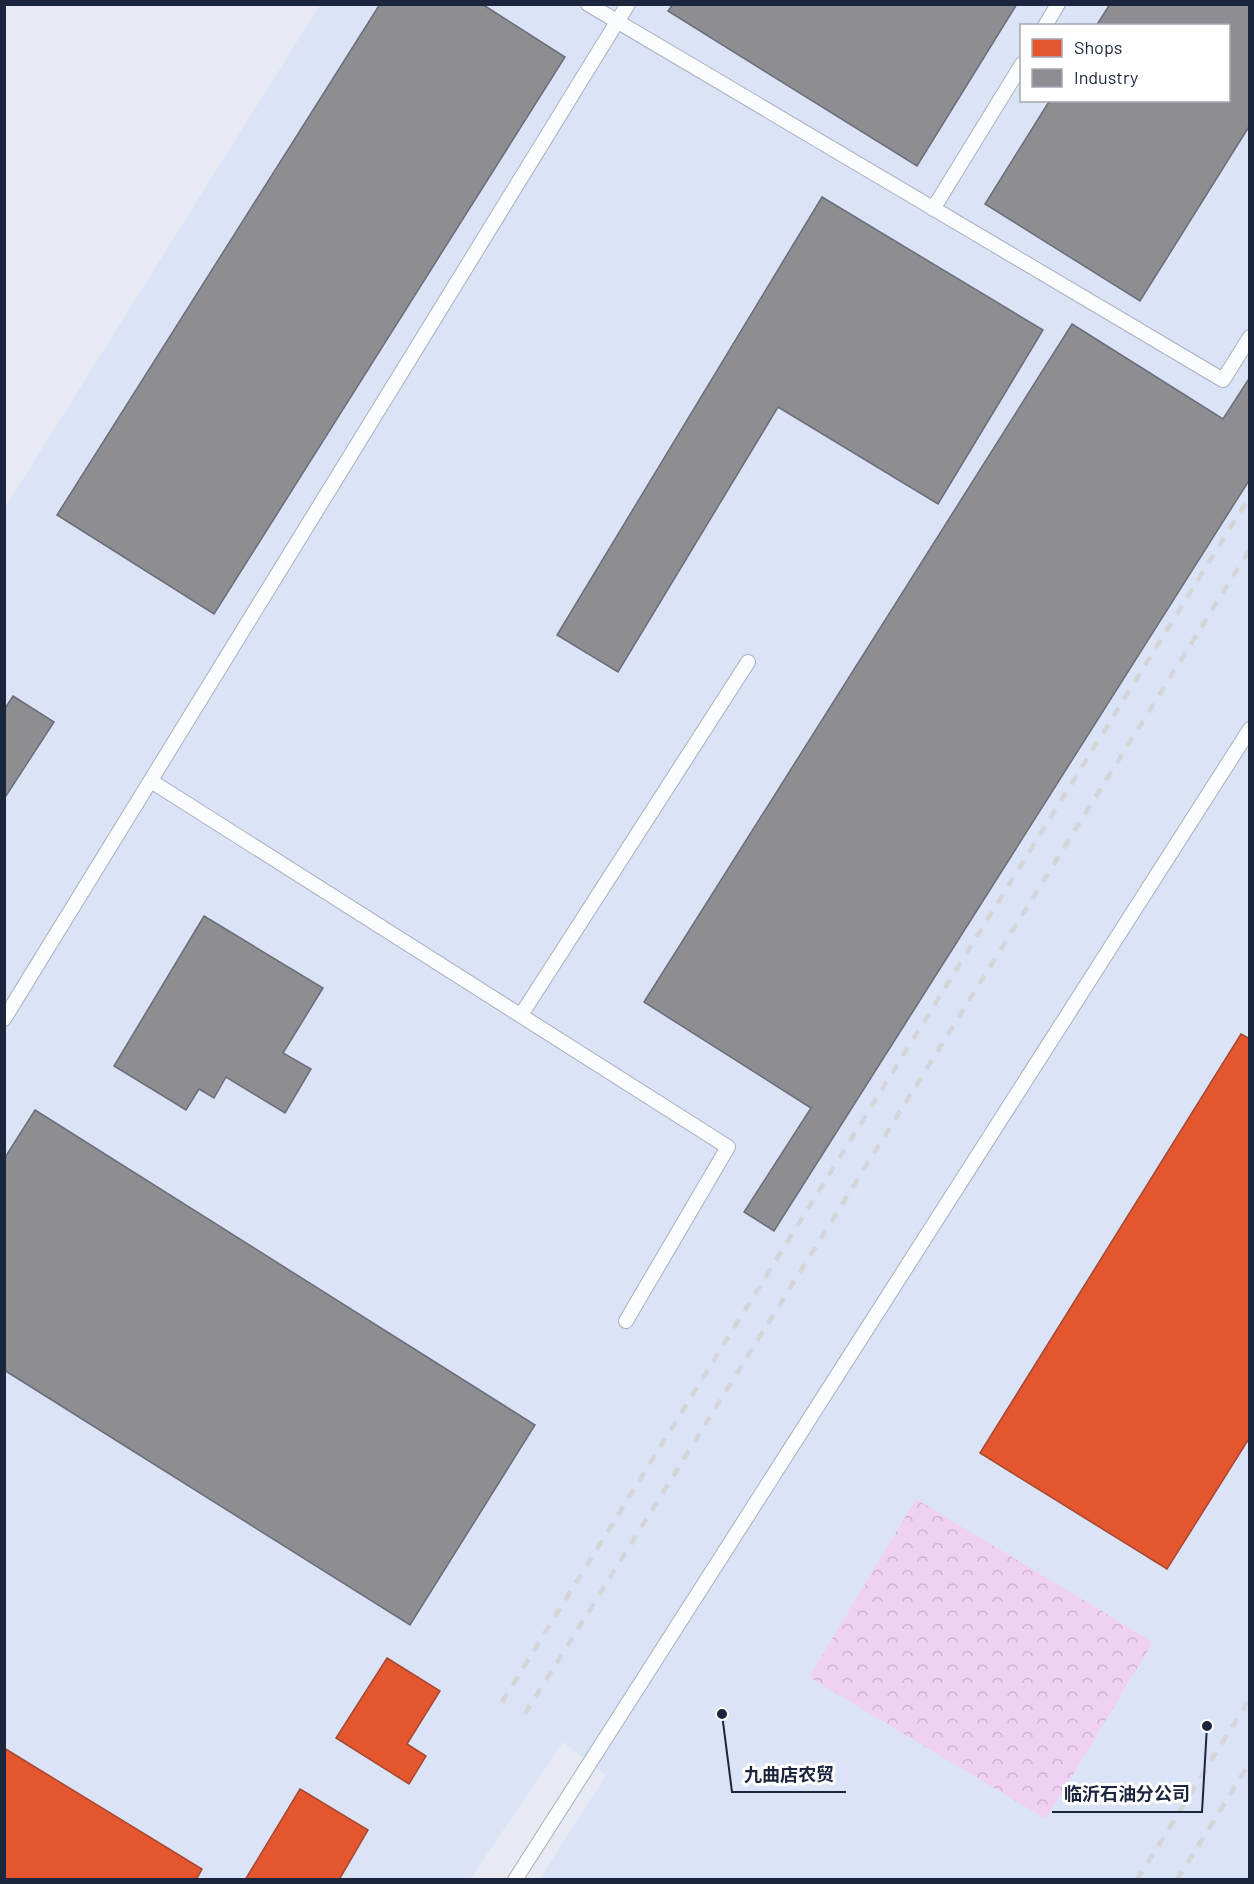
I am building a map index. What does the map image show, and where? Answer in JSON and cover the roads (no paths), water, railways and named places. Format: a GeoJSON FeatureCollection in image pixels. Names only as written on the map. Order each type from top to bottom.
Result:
{"type":"FeatureCollection","features":[{"type":"Feature","properties":{"kind":"lane"},"geometry":{"type":"LineString","coordinates":[[588,4],[1222,380],[1250,338]]}},
{"type":"Feature","properties":{"kind":"lane"},"geometry":{"type":"LineString","coordinates":[[4,1019],[628,4]]}},
{"type":"Feature","properties":{"kind":"lane"},"geometry":{"type":"LineString","coordinates":[[1046,24],[1058,4]]}},
{"type":"Feature","properties":{"kind":"lane"},"geometry":{"type":"LineString","coordinates":[[933,209],[1020,67]]}},
{"type":"Feature","properties":{"kind":"lane"},"geometry":{"type":"LineString","coordinates":[[521,1015],[748,662]]}},
{"type":"Feature","properties":{"kind":"lane"},"geometry":{"type":"LineString","coordinates":[[515,1880],[1250,729]]}},
{"type":"Feature","properties":{"kind":"lane"},"geometry":{"type":"LineString","coordinates":[[151,781],[728,1147],[626,1321]]}},
{"type":"Feature","properties":{"kind":"railway"},"geometry":{"type":"LineString","coordinates":[[502,1702],[1250,496]]}},
{"type":"Feature","properties":{"kind":"railway"},"geometry":{"type":"LineString","coordinates":[[525,1714],[1250,549]]}},
{"type":"Feature","properties":{"kind":"railway"},"geometry":{"type":"LineString","coordinates":[[1137,1880],[1250,1698]]}},
{"type":"Feature","properties":{"kind":"railway"},"geometry":{"type":"LineString","coordinates":[[1177,1880],[1250,1762]]}},
{"type":"Feature","properties":{"kind":"place","name":"九曲店农贸"},"geometry":{"type":"Point","coordinates":[722,1714]}},
{"type":"Feature","properties":{"kind":"place","name":"临沂石油分公司"},"geometry":{"type":"Point","coordinates":[1207,1726]}}]}
